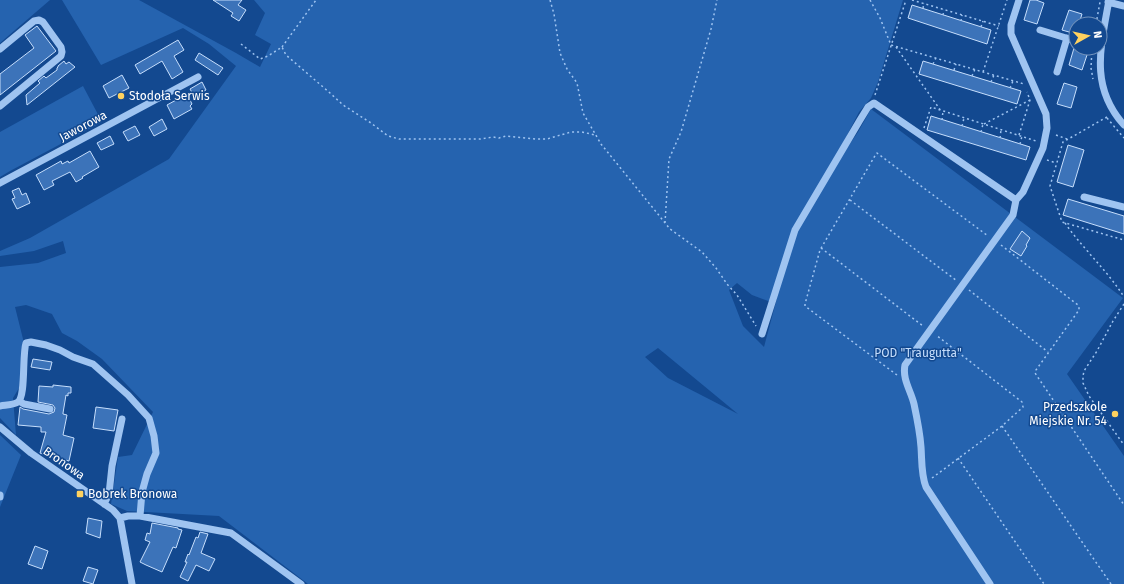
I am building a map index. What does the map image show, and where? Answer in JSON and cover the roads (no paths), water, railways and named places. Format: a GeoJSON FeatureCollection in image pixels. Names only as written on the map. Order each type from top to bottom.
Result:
{"type":"FeatureCollection","features":[{"type":"Feature","properties":{"kind":"street"},"geometry":{"type":"LineString","coordinates":[[990,584],[924,483],[914,402],[906,381],[904,370],[905,365],[1013,216],[1016,200],[1023,192],[1043,148],[1047,128],[1046,114],[1011,34],[1011,25],[1019,0]]}},
{"type":"Feature","properties":{"kind":"street"},"geometry":{"type":"LineString","coordinates":[[1106,16],[1109,1],[1124,6]]}},
{"type":"Feature","properties":{"kind":"street"},"geometry":{"type":"LineString","coordinates":[[0,49],[34,21],[39,20],[57,41],[62,52],[61,56],[0,106]]}},
{"type":"Feature","properties":{"kind":"street"},"geometry":{"type":"LineString","coordinates":[[1040,30],[1067,38],[1057,72]]}},
{"type":"Feature","properties":{"kind":"street"},"geometry":{"type":"LineString","coordinates":[[1100,56],[1102,83],[1108,102],[1124,125]]}},
{"type":"Feature","properties":{"kind":"street","name":"Jaworowa"},"geometry":{"type":"LineString","coordinates":[[0,183],[198,76]]}},
{"type":"Feature","properties":{"kind":"street"},"geometry":{"type":"LineString","coordinates":[[762,334],[795,230],[864,113],[868,107],[874,103],[1016,200]]}},
{"type":"Feature","properties":{"kind":"street"},"geometry":{"type":"LineString","coordinates":[[1084,197],[1124,207]]}},
{"type":"Feature","properties":{"kind":"street"},"geometry":{"type":"LineString","coordinates":[[0,406],[17,403],[21,399],[23,387],[24,350],[26,344],[31,342],[46,345],[93,364],[128,395],[149,418],[154,436],[156,453],[147,474],[142,492],[140,516]]}},
{"type":"Feature","properties":{"kind":"street"},"geometry":{"type":"LineString","coordinates":[[19,401],[24,404],[50,409]]}},
{"type":"Feature","properties":{"kind":"street"},"geometry":{"type":"LineString","coordinates":[[104,504],[109,494],[112,466],[122,419]]}},
{"type":"Feature","properties":{"kind":"street","name":"Bronowa"},"geometry":{"type":"LineString","coordinates":[[0,427],[31,454],[113,510],[120,518]]}},
{"type":"Feature","properties":{"kind":"street"},"geometry":{"type":"LineString","coordinates":[[132,584],[120,518],[128,516],[140,516],[231,533],[301,584]]}},
{"type":"Feature","properties":{"kind":"place","name":"Stodoła Serwis"},"geometry":{"type":"Point","coordinates":[121,96]}},
{"type":"Feature","properties":{"kind":"place","name":"Przedszkole Miejskie Nr. 54"},"geometry":{"type":"Point","coordinates":[1115,414]}},
{"type":"Feature","properties":{"kind":"place","name":"Bobrek Bronowa"},"geometry":{"type":"Point","coordinates":[80,494]}},
{"type":"Feature","properties":{"kind":"park label","name":"POD \"Traugutta\""},"geometry":{"type":"Point","coordinates":[918,353]}}]}
